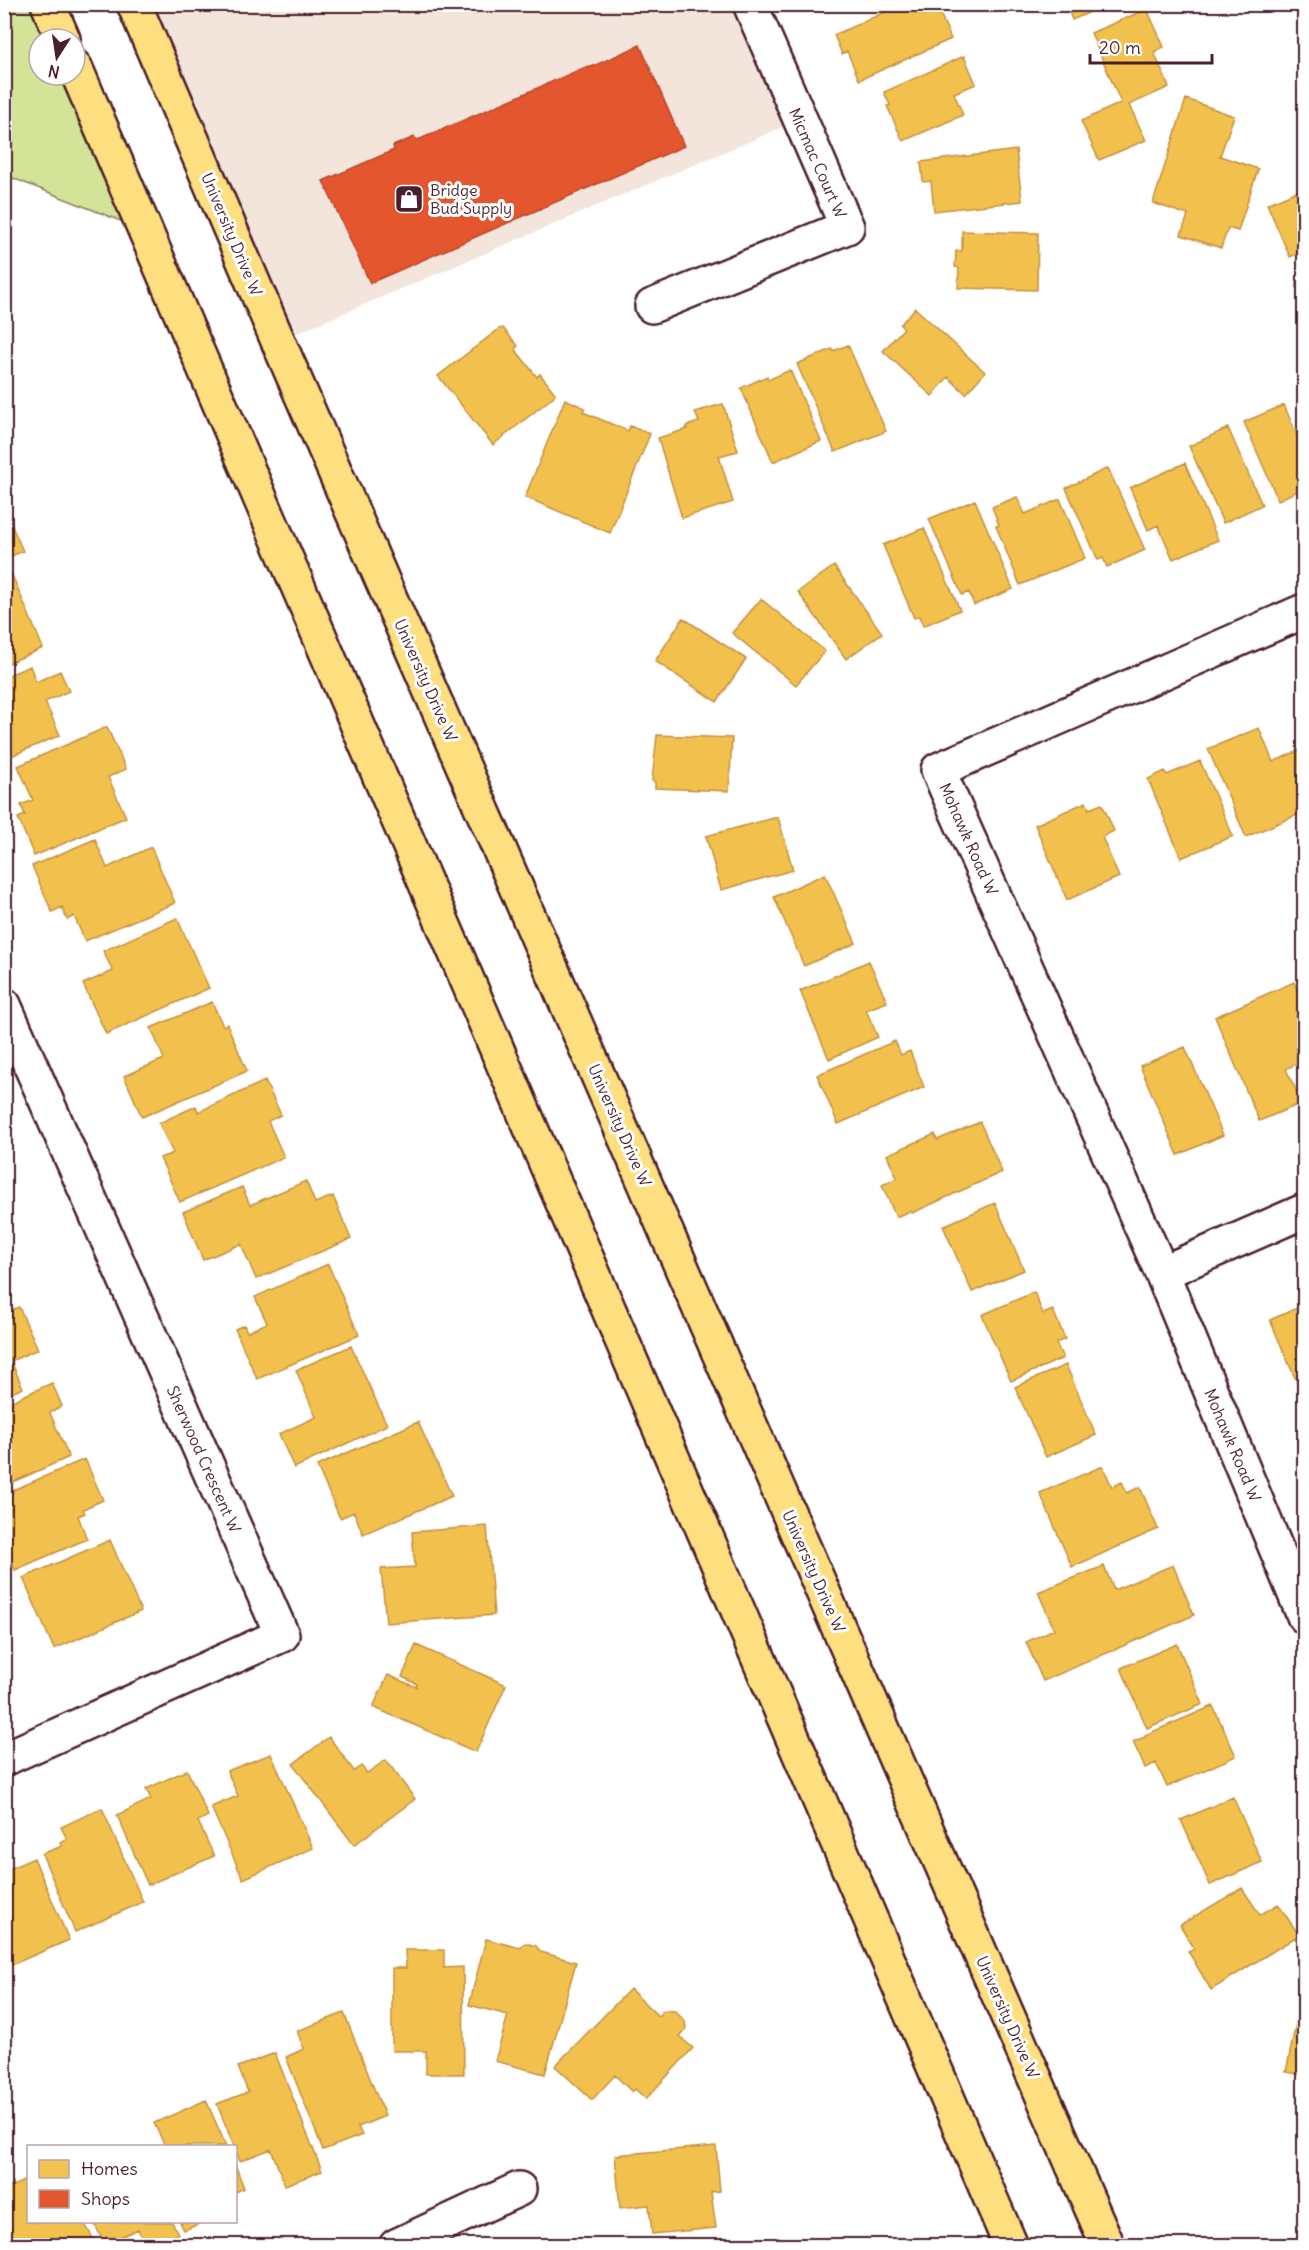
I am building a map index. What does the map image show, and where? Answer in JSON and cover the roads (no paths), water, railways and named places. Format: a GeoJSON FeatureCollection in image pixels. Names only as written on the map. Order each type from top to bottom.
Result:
{"type":"FeatureCollection","features":[{"type":"Feature","properties":{"kind":"main road"},"geometry":{"type":"LineString","coordinates":[[48,4],[58,27]]}},
{"type":"Feature","properties":{"kind":"main road","name":"University Drive W"},"geometry":{"type":"LineString","coordinates":[[134,4],[283,352],[1108,2246]]}},
{"type":"Feature","properties":{"kind":"main road"},"geometry":{"type":"LineString","coordinates":[[84,87],[1011,2246]]}},
{"type":"Feature","properties":{"kind":"street","name":"Micmac Court W"},"geometry":{"type":"LineString","coordinates":[[652,306],[847,227],[750,4]]}},
{"type":"Feature","properties":{"kind":"street","name":"Mohawk Road W"},"geometry":{"type":"LineString","coordinates":[[1305,611],[938,770],[1162,1273],[1305,1616]]}},
{"type":"Feature","properties":{"kind":"street","name":"Sherwood Crescent W"},"geometry":{"type":"LineString","coordinates":[[4,1005],[282,1635],[4,1759]]}},
{"type":"Feature","properties":{"kind":"street"},"geometry":{"type":"LineString","coordinates":[[1162,1273],[1305,1211]]}},
{"type":"Feature","properties":{"kind":"street"},"geometry":{"type":"LineString","coordinates":[[396,2246],[519,2189]]}},
{"type":"Feature","properties":{"kind":"place","name":"Bridge Bud Supply"},"geometry":{"type":"Point","coordinates":[409,199]}}]}
